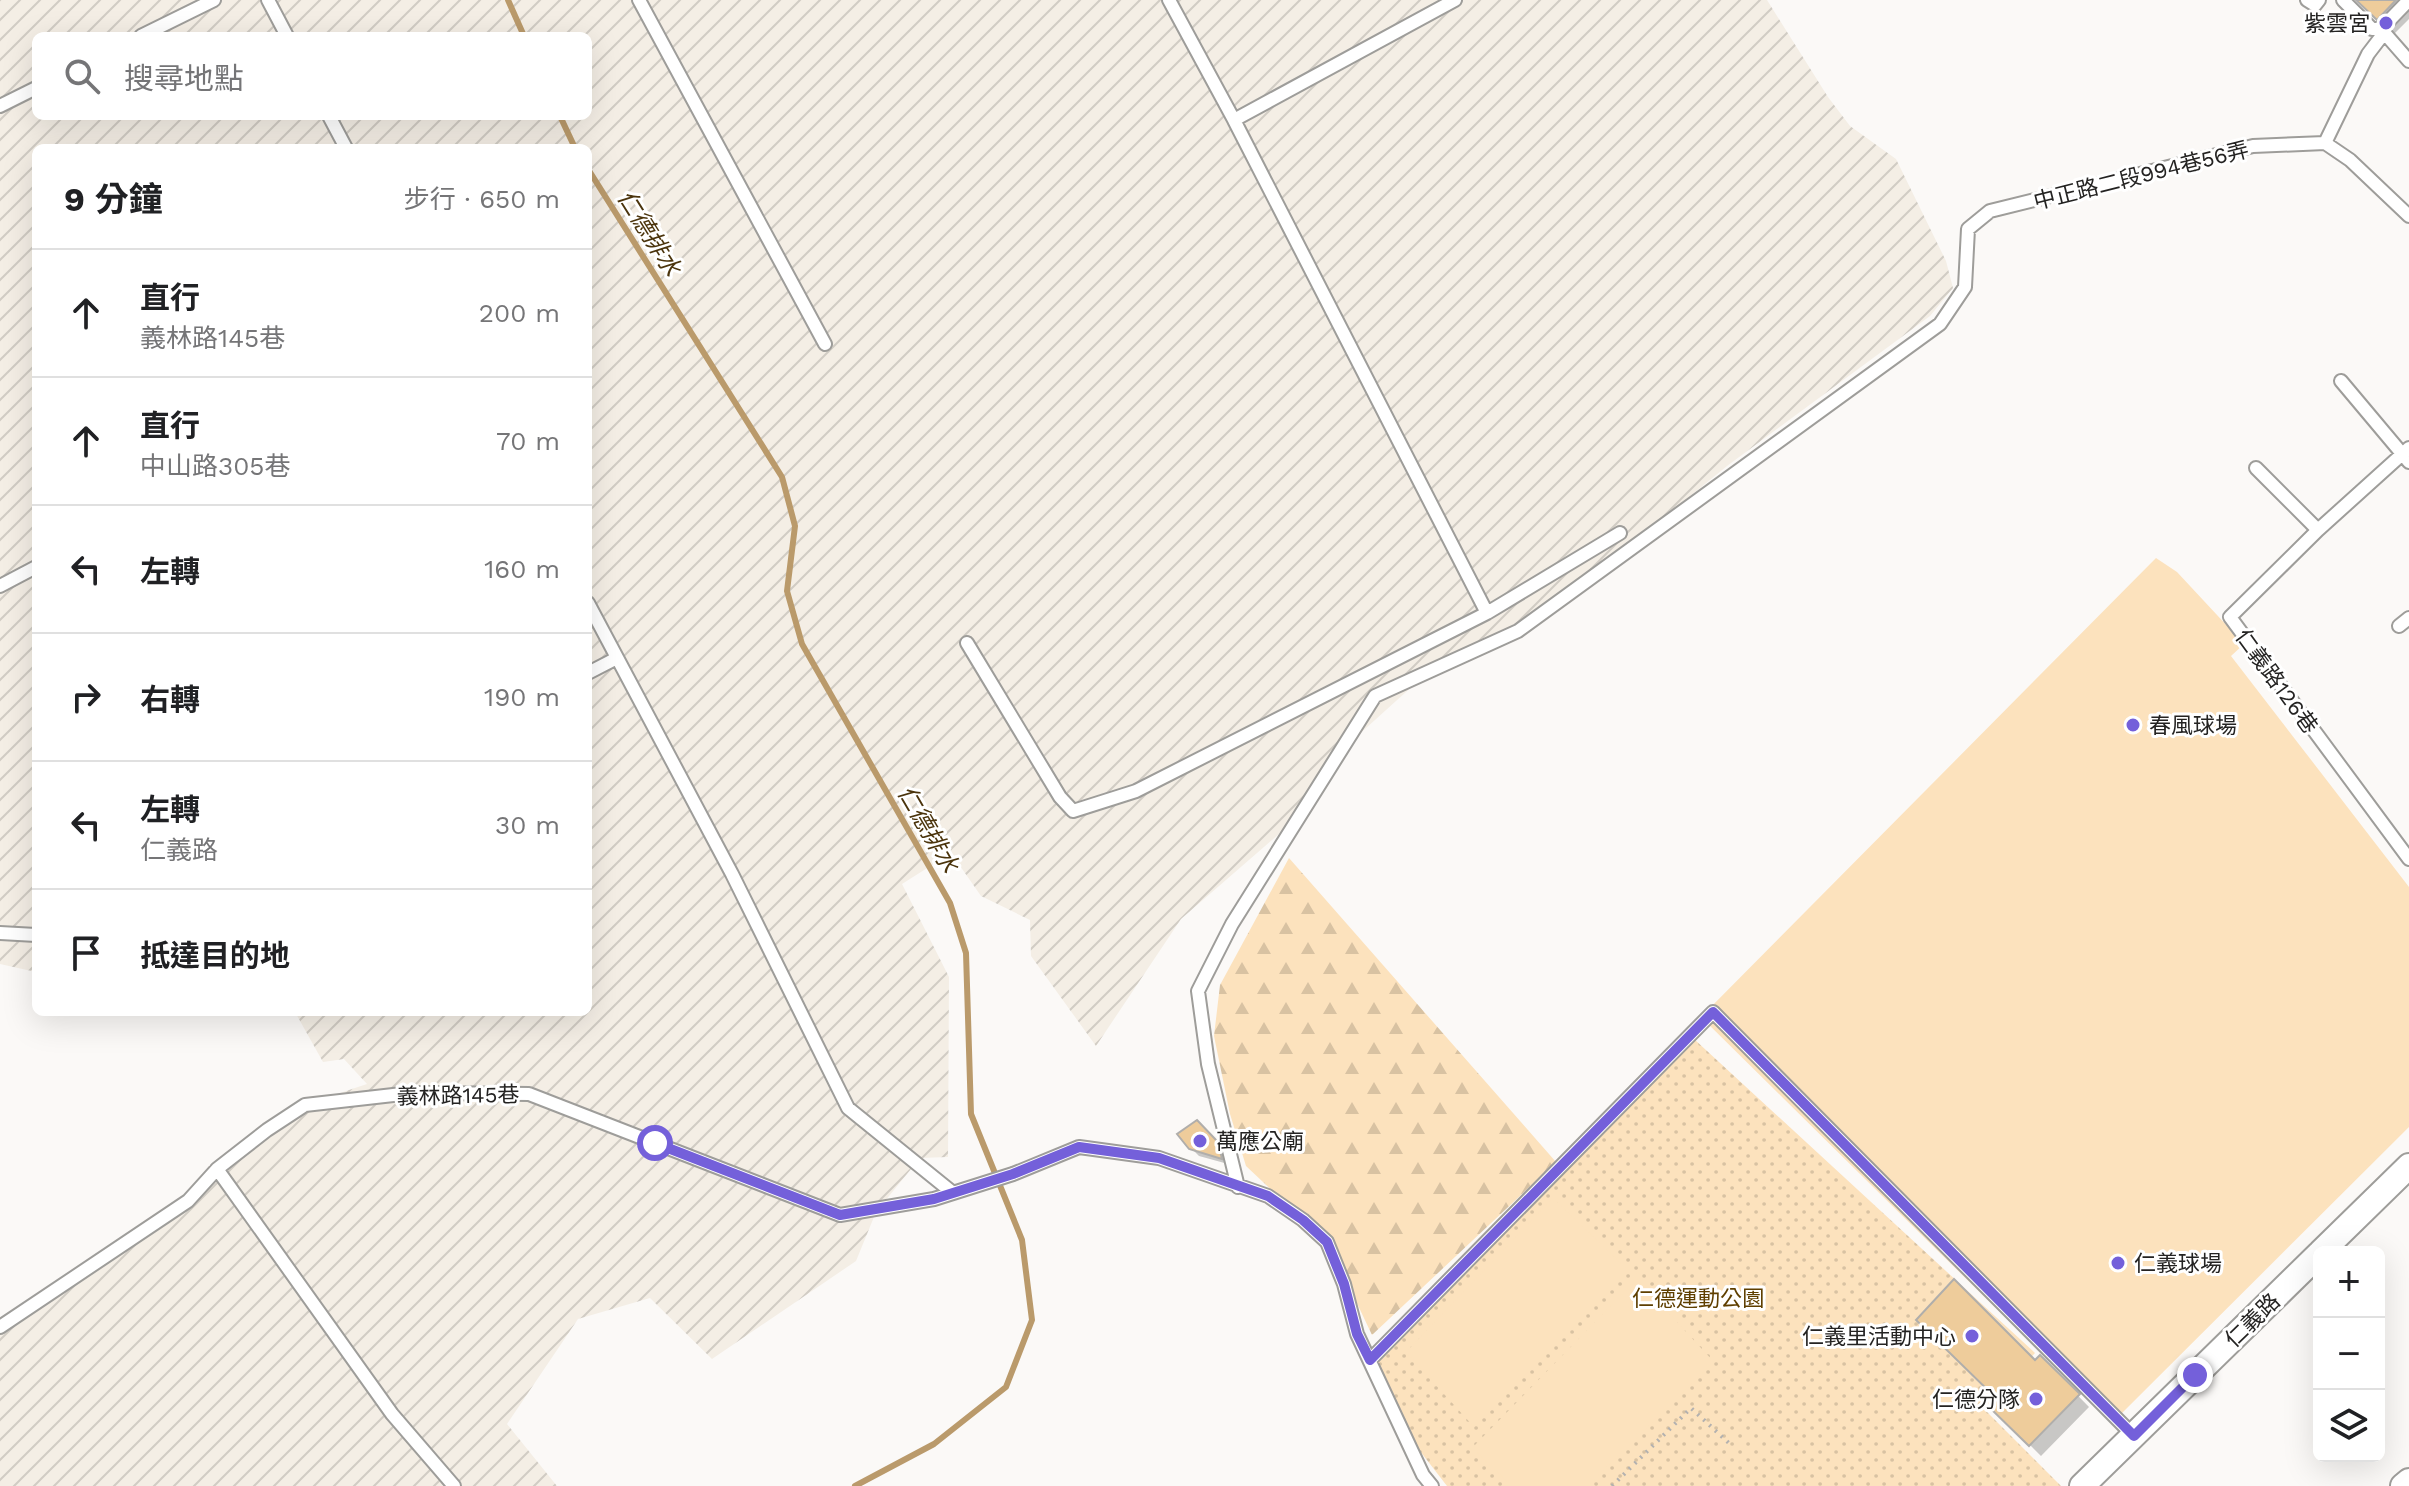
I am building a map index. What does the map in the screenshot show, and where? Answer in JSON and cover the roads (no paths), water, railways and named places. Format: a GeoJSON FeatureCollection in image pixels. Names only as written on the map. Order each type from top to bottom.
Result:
{"type":"FeatureCollection","features":[{"type":"Feature","properties":{"kind":"street","name":"仁義路"},"geometry":{"type":"LineString","coordinates":[[2327,1246],[2409,1166]]}},
{"type":"Feature","properties":{"kind":"street","name":"仁義路"},"geometry":{"type":"LineString","coordinates":[[2082,1486],[2313,1260]]}},
{"type":"Feature","properties":{"kind":"street"},"geometry":{"type":"LineString","coordinates":[[2403,1486],[2409,1481]]}},
{"type":"Feature","properties":{"kind":"lane"},"geometry":{"type":"LineString","coordinates":[[149,32],[214,0]]}},
{"type":"Feature","properties":{"kind":"lane"},"geometry":{"type":"LineString","coordinates":[[268,0],[285,32]]}},
{"type":"Feature","properties":{"kind":"lane"},"geometry":{"type":"LineString","coordinates":[[639,0],[825,344]]}},
{"type":"Feature","properties":{"kind":"lane"},"geometry":{"type":"LineString","coordinates":[[1169,0],[1234,120],[1487,613]]}},
{"type":"Feature","properties":{"kind":"lane"},"geometry":{"type":"LineString","coordinates":[[1234,120],[1455,0]]}},
{"type":"Feature","properties":{"kind":"lane"},"geometry":{"type":"LineString","coordinates":[[2307,0],[2315,5],[2319,0]]}},
{"type":"Feature","properties":{"kind":"lane"},"geometry":{"type":"LineString","coordinates":[[2343,0],[2372,29],[2381,29],[2409,61]]}},
{"type":"Feature","properties":{"kind":"lane"},"geometry":{"type":"LineString","coordinates":[[2409,0],[2381,29],[2381,37],[2368,54],[2325,143],[2350,160],[2409,216]]}},
{"type":"Feature","properties":{"kind":"lane"},"geometry":{"type":"LineString","coordinates":[[0,106],[32,90]]}},
{"type":"Feature","properties":{"kind":"lane"},"geometry":{"type":"LineString","coordinates":[[331,120],[344,144]]}},
{"type":"Feature","properties":{"kind":"lane","name":"中正路二段994巷56弄"},"geometry":{"type":"LineString","coordinates":[[1238,1187],[1208,1064],[1198,991],[1232,924],[1375,696],[1518,631],[1940,324],[1965,287],[1968,229],[1990,211],[2253,146],[2325,143]]}},
{"type":"Feature","properties":{"kind":"lane"},"geometry":{"type":"LineString","coordinates":[[2341,381],[2407,454]]}},
{"type":"Feature","properties":{"kind":"lane","name":"仁義路126巷"},"geometry":{"type":"LineString","coordinates":[[2407,454],[2318,530],[2230,617],[2409,859]]}},
{"type":"Feature","properties":{"kind":"lane"},"geometry":{"type":"LineString","coordinates":[[2256,468],[2318,530]]}},
{"type":"Feature","properties":{"kind":"lane"},"geometry":{"type":"LineString","coordinates":[[967,643],[1060,797],[1073,811],[1136,791],[1487,613],[1620,533]]}},
{"type":"Feature","properties":{"kind":"lane"},"geometry":{"type":"LineString","coordinates":[[0,586],[32,569]]}},
{"type":"Feature","properties":{"kind":"lane"},"geometry":{"type":"LineString","coordinates":[[592,611],[732,874],[848,1108],[953,1193]]}},
{"type":"Feature","properties":{"kind":"lane"},"geometry":{"type":"LineString","coordinates":[[592,671],[617,658]]}},
{"type":"Feature","properties":{"kind":"lane"},"geometry":{"type":"LineString","coordinates":[[0,933],[32,935]]}},
{"type":"Feature","properties":{"kind":"lane"},"geometry":{"type":"LineString","coordinates":[[1370,1360],[1713,1012],[2134,1436]]}},
{"type":"Feature","properties":{"kind":"lane","name":"義林路145巷"},"geometry":{"type":"LineString","coordinates":[[0,1327],[188,1201],[217,1169],[305,1105],[411,1093],[529,1094],[840,1215],[934,1199],[1007,1176],[1079,1147],[1159,1158],[1268,1196],[1303,1220],[1327,1242],[1344,1284],[1357,1334],[1419,1481],[1432,1486]]}},
{"type":"Feature","properties":{"kind":"lane"},"geometry":{"type":"LineString","coordinates":[[217,1169],[392,1414],[454,1486]]}},
{"type":"Feature","properties":{"kind":"waterway","name":"仁德排水"},"geometry":{"type":"LineString","coordinates":[[508,0],[522,32]]}},
{"type":"Feature","properties":{"kind":"waterway","name":"仁德排水"},"geometry":{"type":"LineString","coordinates":[[562,120],[573,144]]}},
{"type":"Feature","properties":{"kind":"waterway","name":"仁德排水"},"geometry":{"type":"LineString","coordinates":[[592,175],[782,477],[795,526],[787,591],[802,644],[950,903],[966,953],[971,1114],[1022,1240],[1032,1320],[1006,1387],[934,1444],[855,1486]]}},
{"type":"Feature","properties":{"kind":"place","name":"紫雲宮"},"geometry":{"type":"Point","coordinates":[2386,23]}},
{"type":"Feature","properties":{"kind":"place","name":"春風球場"},"geometry":{"type":"Point","coordinates":[2133,725]}},
{"type":"Feature","properties":{"kind":"place","name":"萬應公廟"},"geometry":{"type":"Point","coordinates":[1200,1141]}},
{"type":"Feature","properties":{"kind":"place","name":"仁義球場"},"geometry":{"type":"Point","coordinates":[2118,1263]}},
{"type":"Feature","properties":{"kind":"place","name":"仁義里活動中心"},"geometry":{"type":"Point","coordinates":[1972,1336]}},
{"type":"Feature","properties":{"kind":"place","name":"仁德分隊"},"geometry":{"type":"Point","coordinates":[2036,1399]}},
{"type":"Feature","properties":{"kind":"park label","name":"仁德運動公園"},"geometry":{"type":"Point","coordinates":[1698,1298]}}]}
